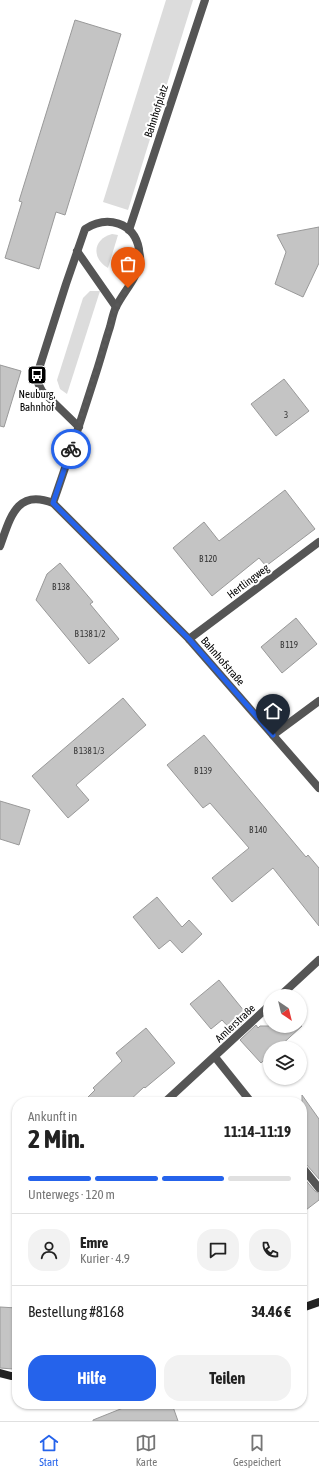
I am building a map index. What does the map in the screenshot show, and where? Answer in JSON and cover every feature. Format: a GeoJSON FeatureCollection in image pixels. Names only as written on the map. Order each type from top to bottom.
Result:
{"type":"FeatureCollection","features":[{"type":"Feature","properties":{"kind":"main road"},"geometry":{"type":"LineString","coordinates":[[307,1306],[319,1302]]}},
{"type":"Feature","properties":{"kind":"main road"},"geometry":{"type":"LineString","coordinates":[[0,1374],[12,1376]]}},
{"type":"Feature","properties":{"kind":"street","name":"Bahnhofplatz"},"geometry":{"type":"LineString","coordinates":[[129,230],[205,0]]}},
{"type":"Feature","properties":{"kind":"street"},"geometry":{"type":"LineString","coordinates":[[0,546],[10,517],[18,506],[30,500],[38,499],[53,503],[79,427],[116,307],[136,276],[141,260],[135,237],[121,224],[112,221],[93,224],[85,229],[37,375],[38,383],[42,391],[79,427]]}},
{"type":"Feature","properties":{"kind":"street"},"geometry":{"type":"LineString","coordinates":[[77,251],[116,307]]}},
{"type":"Feature","properties":{"kind":"street","name":"Bahnhofstraße"},"geometry":{"type":"LineString","coordinates":[[53,503],[189,639],[319,788]]}},
{"type":"Feature","properties":{"kind":"street","name":"Hertlingweg"},"geometry":{"type":"LineString","coordinates":[[189,639],[319,542]]}},
{"type":"Feature","properties":{"kind":"street"},"geometry":{"type":"LineString","coordinates":[[273,735],[319,701]]}},
{"type":"Feature","properties":{"kind":"street"},"geometry":{"type":"LineString","coordinates":[[288,989],[319,960]]}},
{"type":"Feature","properties":{"kind":"street","name":"Amlerstraße"},"geometry":{"type":"LineString","coordinates":[[171,1097],[263,1012]]}},
{"type":"Feature","properties":{"kind":"street","name":"Amlerstraße"},"geometry":{"type":"LineString","coordinates":[[215,1057],[247,1097]]}},
{"type":"Feature","properties":{"kind":"street"},"geometry":{"type":"LineString","coordinates":[[307,1173],[319,1188]]}},
{"type":"Feature","properties":{"kind":"shaded area"},"geometry":{"type":"Polygon","coordinates":[[[166,0],[193,0],[128,210],[103,202],[166,0]]]}},
{"type":"Feature","properties":{"kind":"shaded area"},"geometry":{"type":"Polygon","coordinates":[[[112,234],[118,235],[108,268],[99,259],[96,249],[101,240],[112,234]]]}},
{"type":"Feature","properties":{"kind":"shaded area"},"geometry":{"type":"Polygon","coordinates":[[[90,291],[100,291],[67,394],[60,389],[57,380],[83,298],[90,291]]]}},
{"type":"Feature","properties":{"kind":"building"},"geometry":{"type":"Polygon","coordinates":[[[75,20],[121,34],[65,215],[56,212],[39,269],[5,258],[22,202],[19,201],[75,20]]]}},
{"type":"Feature","properties":{"kind":"building"},"geometry":{"type":"Polygon","coordinates":[[[319,227],[319,263],[303,297],[275,284],[286,252],[277,235],[319,227]]]}},
{"type":"Feature","properties":{"kind":"building"},"geometry":{"type":"Polygon","coordinates":[[[0,365],[21,371],[4,427],[0,426],[0,365]]]}},
{"type":"Feature","properties":{"kind":"building"},"geometry":{"type":"Polygon","coordinates":[[[284,379],[309,411],[276,436],[251,404],[284,379]]]}},
{"type":"Feature","properties":{"kind":"building"},"geometry":{"type":"Polygon","coordinates":[[[285,490],[315,529],[266,566],[259,558],[212,596],[173,548],[204,522],[219,541],[285,490]]]}},
{"type":"Feature","properties":{"kind":"building"},"geometry":{"type":"Polygon","coordinates":[[[60,563],[93,602],[90,604],[119,639],[89,664],[36,600],[47,574],[60,563]]]}},
{"type":"Feature","properties":{"kind":"building"},"geometry":{"type":"Polygon","coordinates":[[[296,618],[317,644],[282,673],[261,647],[296,618]]]}},
{"type":"Feature","properties":{"kind":"building"},"geometry":{"type":"Polygon","coordinates":[[[123,698],[146,725],[76,785],[89,800],[68,818],[32,776],[123,698]]]}},
{"type":"Feature","properties":{"kind":"building"},"geometry":{"type":"Polygon","coordinates":[[[204,735],[306,857],[308,855],[319,868],[319,926],[273,868],[232,902],[212,878],[249,848],[210,803],[203,808],[167,765],[204,735]]]}},
{"type":"Feature","properties":{"kind":"building"},"geometry":{"type":"Polygon","coordinates":[[[0,801],[30,810],[19,845],[0,839],[0,801]]]}},
{"type":"Feature","properties":{"kind":"building"},"geometry":{"type":"Polygon","coordinates":[[[157,897],[182,927],[189,920],[202,934],[182,953],[170,940],[159,949],[133,917],[157,897]]]}},
{"type":"Feature","properties":{"kind":"building"},"geometry":{"type":"Polygon","coordinates":[[[219,980],[249,1017],[233,1032],[222,1020],[211,1029],[190,1004],[219,980]]]}},
{"type":"Feature","properties":{"kind":"building"},"geometry":{"type":"Polygon","coordinates":[[[256,1025],[258,1028],[263,1026],[263,1033],[294,1033],[286,1041],[263,1041],[263,1061],[261,1063],[240,1040],[256,1025]]]}},
{"type":"Feature","properties":{"kind":"building"},"geometry":{"type":"Polygon","coordinates":[[[146,1028],[175,1063],[133,1097],[88,1097],[95,1090],[93,1088],[122,1061],[116,1053],[146,1028]]]}},
{"type":"Feature","properties":{"kind":"building"},"geometry":{"type":"Polygon","coordinates":[[[307,1102],[319,1119],[319,1179],[307,1165],[307,1102]]]}},
{"type":"Feature","properties":{"kind":"building"},"geometry":{"type":"Polygon","coordinates":[[[307,1182],[315,1191],[319,1193],[319,1200],[307,1209],[307,1182]]]}},
{"type":"Feature","properties":{"kind":"building"},"geometry":{"type":"Polygon","coordinates":[[[0,1307],[12,1308],[12,1369],[0,1368],[0,1307]]]}},
{"type":"Feature","properties":{"kind":"building"},"geometry":{"type":"Polygon","coordinates":[[[120,1409],[174,1409],[178,1421],[93,1421],[120,1409]]]}},
{"type":"Feature","properties":{"kind":"way so far"},"geometry":{"type":"LineString","coordinates":[[71,449],[116,307],[128,288]]}},
{"type":"Feature","properties":{"kind":"place","name":"Neuburg, Bahnhof"},"geometry":{"type":"Point","coordinates":[37,375]}},
{"type":"Feature","properties":{"kind":"route"},"geometry":{"type":"LineString","coordinates":[[71,449],[53,503],[189,639],[273,735]]}}]}
